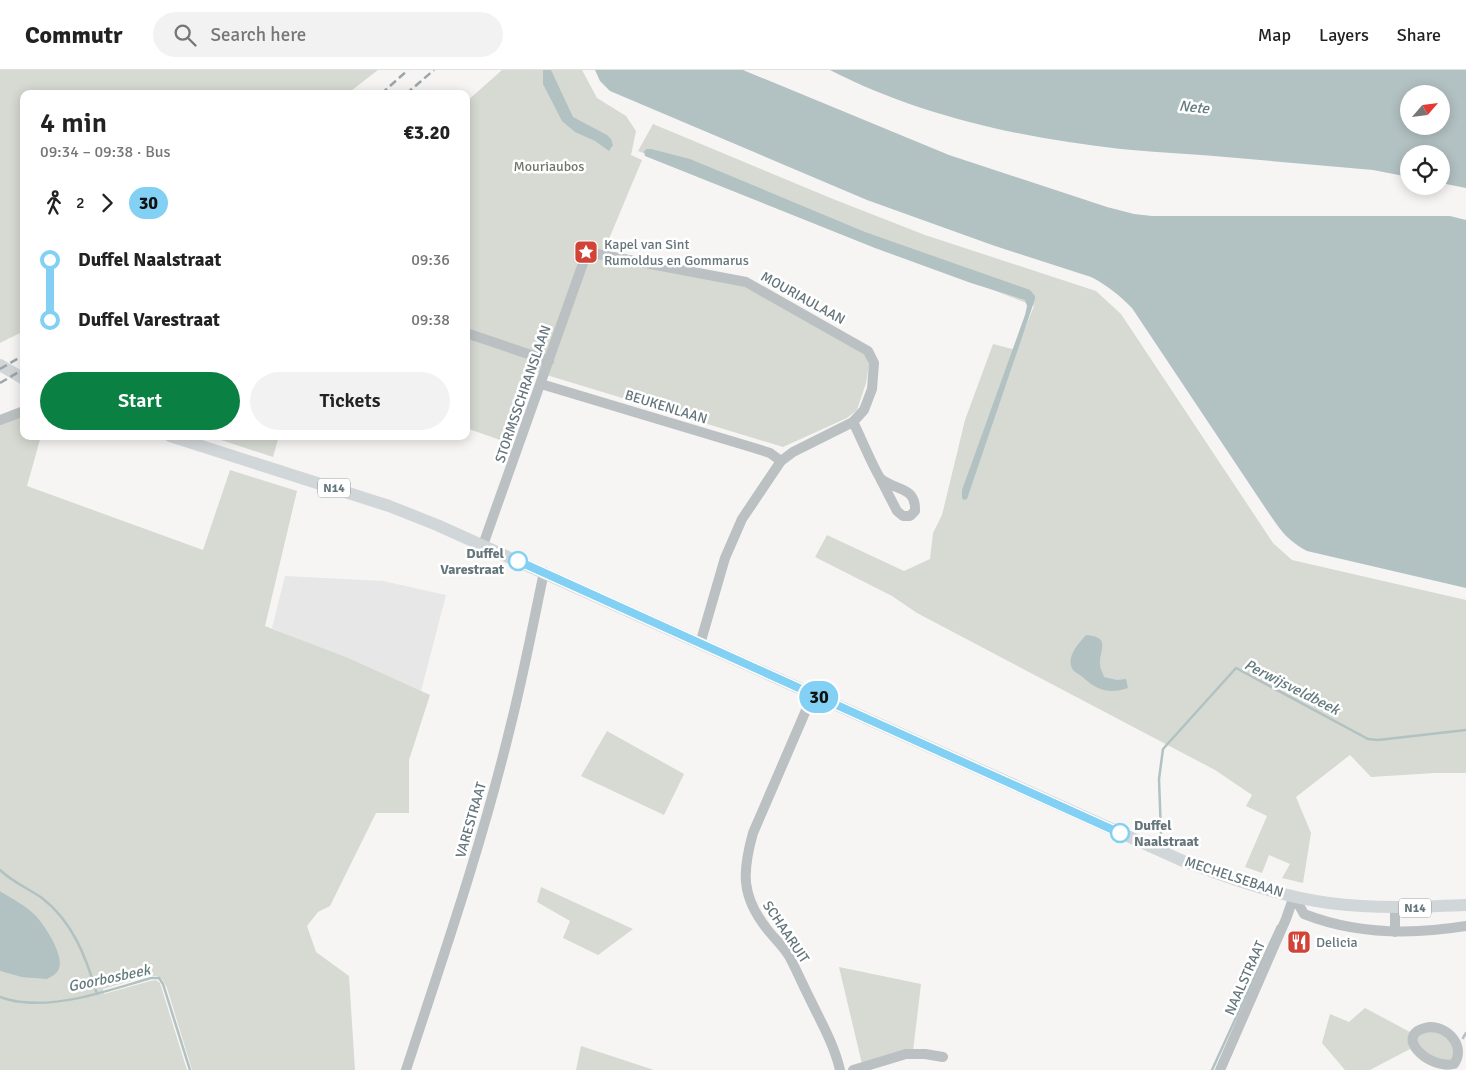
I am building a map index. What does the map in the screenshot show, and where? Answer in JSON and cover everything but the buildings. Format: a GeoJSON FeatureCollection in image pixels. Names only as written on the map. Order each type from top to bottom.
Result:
{"type":"FeatureCollection","features":[{"type":"Feature","properties":{"kind":"main road"},"geometry":{"type":"LineString","coordinates":[[0,365],[20,376]]}},
{"type":"Feature","properties":{"kind":"main road","name":"N14"},"geometry":{"type":"LineString","coordinates":[[183,440],[389,506],[544,572]]}},
{"type":"Feature","properties":{"kind":"main road","name":"MECHELSEBAAN"},"geometry":{"type":"LineString","coordinates":[[544,572],[1183,861],[1231,879],[1294,896],[1330,903],[1395,908],[1466,905]]}},
{"type":"Feature","properties":{"kind":"street","name":"STORMSSCHRANSLAAN"},"geometry":{"type":"LineString","coordinates":[[483,546],[587,252]]}},
{"type":"Feature","properties":{"kind":"street","name":"MOURIAULAAN"},"geometry":{"type":"LineString","coordinates":[[587,252],[746,282],[868,351],[874,362],[872,389],[864,410],[854,422]]}},
{"type":"Feature","properties":{"kind":"street"},"geometry":{"type":"LineString","coordinates":[[470,333],[549,362]]}},
{"type":"Feature","properties":{"kind":"street","name":"BEUKENLAAN"},"geometry":{"type":"LineString","coordinates":[[541,384],[770,453],[781,461]]}},
{"type":"Feature","properties":{"kind":"street"},"geometry":{"type":"LineString","coordinates":[[0,420],[20,412]]}},
{"type":"Feature","properties":{"kind":"street"},"geometry":{"type":"LineString","coordinates":[[700,644],[725,558],[742,519],[781,461],[793,452],[854,422],[880,478]]}},
{"type":"Feature","properties":{"kind":"street"},"geometry":{"type":"LineString","coordinates":[[770,453],[793,452]]}},
{"type":"Feature","properties":{"kind":"street","name":"VARESTRAAT"},"geometry":{"type":"LineString","coordinates":[[406,1070],[494,790],[510,727],[544,572]]}},
{"type":"Feature","properties":{"kind":"street","name":"SCHAARUIT"},"geometry":{"type":"LineString","coordinates":[[814,694],[753,833],[746,855],[745,876],[748,900],[766,928],[788,955],[838,1059],[840,1070]]}},
{"type":"Feature","properties":{"kind":"street","name":"MECHELSEBAAN"},"geometry":{"type":"LineString","coordinates":[[1294,896],[1304,914],[1318,920],[1357,928],[1395,932],[1466,926]]}},
{"type":"Feature","properties":{"kind":"street","name":"NAALSTRAAT"},"geometry":{"type":"LineString","coordinates":[[1220,1070],[1286,919],[1294,896]]}},
{"type":"Feature","properties":{"kind":"street"},"geometry":{"type":"LineString","coordinates":[[1395,908],[1395,932]]}},
{"type":"Feature","properties":{"kind":"street"},"geometry":{"type":"LineString","coordinates":[[1435,1027],[1453,1036],[1463,1049],[1456,1067],[1442,1067],[1427,1062],[1415,1050],[1412,1041],[1417,1030],[1435,1027]]}},
{"type":"Feature","properties":{"kind":"street"},"geometry":{"type":"LineString","coordinates":[[853,1070],[906,1054],[926,1054],[943,1057]]}},
{"type":"Feature","properties":{"kind":"shaded area"},"geometry":{"type":"Polygon","coordinates":[[[285,576],[383,581],[446,595],[421,691],[272,628],[285,576]]]}},
{"type":"Feature","properties":{"kind":"green space"},"geometry":{"type":"Polygon","coordinates":[[[0,70],[378,70],[352,90],[20,90],[20,333],[0,343],[0,70]]]}},
{"type":"Feature","properties":{"kind":"green space","name":"Mouriaubos"},"geometry":{"type":"Polygon","coordinates":[[[502,70],[582,70],[597,98],[626,116],[636,131],[631,155],[642,160],[601,258],[740,284],[865,353],[869,365],[866,383],[857,410],[847,418],[783,447],[527,369],[503,441],[470,429],[470,98],[502,70]]]}},
{"type":"Feature","properties":{"kind":"green space"},"geometry":{"type":"Polygon","coordinates":[[[653,124],[925,235],[1096,291],[1121,314],[1273,543],[1292,560],[1466,600],[1466,773],[1371,777],[1350,755],[1296,797],[1311,833],[1303,883],[1282,878],[1290,864],[1269,855],[1262,873],[1245,867],[1267,816],[1246,806],[1252,795],[1215,770],[917,613],[892,596],[815,557],[827,535],[904,571],[930,559],[933,533],[942,515],[965,420],[993,344],[1016,350],[1034,306],[638,151],[653,124]]]}},
{"type":"Feature","properties":{"kind":"green space"},"geometry":{"type":"Polygon","coordinates":[[[20,416],[20,440],[40,440],[27,486],[203,550],[230,470],[297,491],[265,626],[348,658],[430,695],[409,760],[409,813],[376,813],[330,906],[318,912],[307,926],[316,952],[349,976],[355,1070],[192,1070],[167,988],[162,979],[157,976],[147,976],[103,989],[104,994],[150,981],[156,980],[160,983],[187,1070],[0,1070],[0,971],[21,977],[35,916],[14,899],[0,891],[0,424],[20,416]]]}},
{"type":"Feature","properties":{"kind":"green space"},"geometry":{"type":"Polygon","coordinates":[[[221,440],[278,440],[273,457],[221,440]]]}},
{"type":"Feature","properties":{"kind":"green space"},"geometry":{"type":"Polygon","coordinates":[[[607,731],[684,774],[664,815],[581,776],[607,731]]]}},
{"type":"Feature","properties":{"kind":"green space"},"geometry":{"type":"Polygon","coordinates":[[[541,887],[633,929],[598,955],[563,938],[570,921],[537,902],[541,887]]]}},
{"type":"Feature","properties":{"kind":"green space"},"geometry":{"type":"Polygon","coordinates":[[[839,967],[921,984],[913,1051],[862,1064],[839,967]]]}},
{"type":"Feature","properties":{"kind":"green space"},"geometry":{"type":"Polygon","coordinates":[[[1365,1008],[1410,1032],[1408,1042],[1410,1049],[1370,1070],[1345,1070],[1322,1043],[1330,1014],[1349,1022],[1365,1008]]]}},
{"type":"Feature","properties":{"kind":"green space"},"geometry":{"type":"Polygon","coordinates":[[[1425,1031],[1439,1032],[1456,1046],[1454,1060],[1442,1064],[1417,1046],[1417,1038],[1425,1031]]]}},
{"type":"Feature","properties":{"kind":"green space"},"geometry":{"type":"Polygon","coordinates":[[[581,1046],[654,1070],[576,1070],[581,1046]]]}},
{"type":"Feature","properties":{"kind":"water"},"geometry":{"type":"Polygon","coordinates":[[[543,70],[551,70],[573,117],[611,139],[613,145],[609,151],[595,141],[575,132],[562,121],[543,84],[543,70]]]}},
{"type":"Feature","properties":{"kind":"water"},"geometry":{"type":"Polygon","coordinates":[[[595,70],[743,70],[949,155],[1107,207],[1134,214],[1152,216],[1450,216],[1466,220],[1466,588],[1307,551],[1293,542],[1266,509],[1132,308],[1097,280],[867,200],[610,91],[600,81],[595,70]]]}},
{"type":"Feature","properties":{"kind":"water","name":"Nete"},"geometry":{"type":"Polygon","coordinates":[[[830,70],[1466,70],[1466,188],[1450,185],[1450,145],[1400,145],[1400,175],[1373,170],[1121,149],[1084,144],[972,123],[899,100],[830,70]]]}},
{"type":"Feature","properties":{"kind":"water"},"geometry":{"type":"Polygon","coordinates":[[[647,149],[690,159],[865,232],[1030,290],[1035,299],[967,499],[964,500],[962,498],[962,490],[1025,315],[1027,306],[1025,300],[971,283],[875,248],[645,156],[644,151],[647,149]]]}},
{"type":"Feature","properties":{"kind":"water"},"geometry":{"type":"Polygon","coordinates":[[[1086,635],[1094,636],[1102,641],[1100,668],[1104,677],[1117,680],[1126,679],[1128,688],[1116,691],[1100,689],[1075,672],[1072,667],[1071,657],[1076,647],[1086,635]]]}},
{"type":"Feature","properties":{"kind":"water"},"geometry":{"type":"Polygon","coordinates":[[[0,891],[36,916],[54,943],[60,960],[60,967],[56,973],[47,979],[21,977],[0,971],[0,891]]]}},
{"type":"Feature","properties":{"kind":"waterway","name":"Perwijsveldbeek"},"geometry":{"type":"LineString","coordinates":[[1161,834],[1159,779],[1163,749],[1236,668],[1368,739],[1378,740],[1466,730]]}},
{"type":"Feature","properties":{"kind":"waterway"},"geometry":{"type":"LineString","coordinates":[[0,870],[42,898],[62,918],[83,954],[97,994]]}},
{"type":"Feature","properties":{"kind":"waterway","name":"Perwijsveldbeek"},"geometry":{"type":"LineString","coordinates":[[1212,1070],[1278,926]]}},
{"type":"Feature","properties":{"kind":"waterway","name":"Goorbosbeek"},"geometry":{"type":"LineString","coordinates":[[0,997],[20,1002],[55,1002],[88,996],[151,978],[159,978],[163,984],[190,1070]]}},
{"type":"Feature","properties":{"kind":"waterway"},"geometry":{"type":"LineString","coordinates":[[1463,1038],[1466,1033]]}},
{"type":"Feature","properties":{"kind":"railway"},"geometry":{"type":"LineString","coordinates":[[386,90],[408,70]]}},
{"type":"Feature","properties":{"kind":"railway"},"geometry":{"type":"LineString","coordinates":[[411,90],[434,70]]}},
{"type":"Feature","properties":{"kind":"railway"},"geometry":{"type":"LineString","coordinates":[[0,369],[20,357]]}},
{"type":"Feature","properties":{"kind":"railway"},"geometry":{"type":"LineString","coordinates":[[0,383],[20,371]]}},
{"type":"Feature","properties":{"kind":"bus line","name":"30"},"geometry":{"type":"LineString","coordinates":[[518,561],[1120,833]]}},
{"type":"Feature","properties":{"kind":"place","name":"Kapel van Sint Rumoldus en Gommarus"},"geometry":{"type":"Point","coordinates":[586,252]}},
{"type":"Feature","properties":{"kind":"place","name":"Duffel Varestraat"},"geometry":{"type":"Point","coordinates":[518,561]}},
{"type":"Feature","properties":{"kind":"place","name":"Duffel Naalstraat"},"geometry":{"type":"Point","coordinates":[1120,833]}},
{"type":"Feature","properties":{"kind":"place","name":"Delicia"},"geometry":{"type":"Point","coordinates":[1299,942]}}]}
